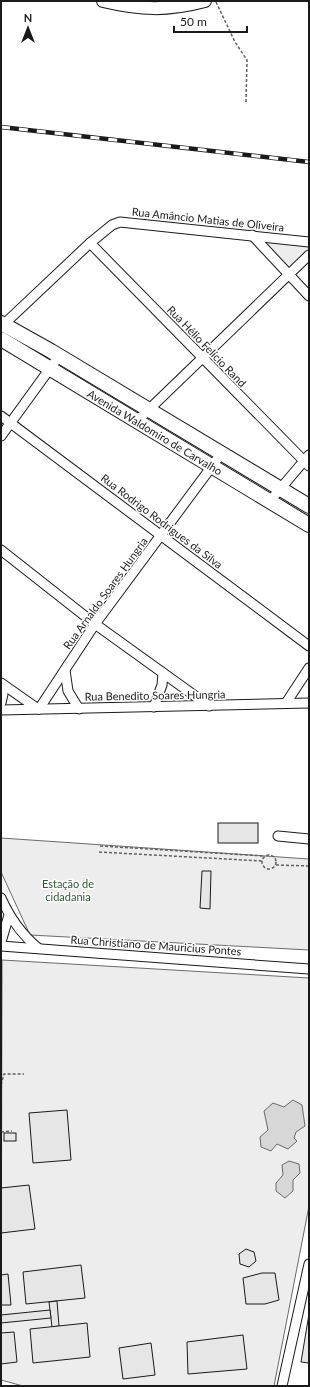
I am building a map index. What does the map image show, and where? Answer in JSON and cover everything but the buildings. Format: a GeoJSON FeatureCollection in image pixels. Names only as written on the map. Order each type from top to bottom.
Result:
{"type":"FeatureCollection","features":[{"type":"Feature","properties":{"kind":"main road"},"geometry":{"type":"LineString","coordinates":[[103,1],[125,6],[156,10],[185,6],[205,1]]}},
{"type":"Feature","properties":{"kind":"main road","name":"Avenida Waldomiro de Carvalho"},"geometry":{"type":"LineString","coordinates":[[2,325],[60,356],[309,506]]}},
{"type":"Feature","properties":{"kind":"main road","name":"Avenida Waldomiro de Carvalho"},"geometry":{"type":"LineString","coordinates":[[1,339],[309,525]]}},
{"type":"Feature","properties":{"kind":"street","name":"Rua Amâncio Matias de Oliveira"},"geometry":{"type":"LineString","coordinates":[[2,325],[90,243],[112,225],[120,222],[309,242]]}},
{"type":"Feature","properties":{"kind":"street"},"geometry":{"type":"LineString","coordinates":[[252,235],[309,296]]}},
{"type":"Feature","properties":{"kind":"street","name":"Rua Hélio Felício Rand"},"geometry":{"type":"LineString","coordinates":[[90,243],[203,359],[307,461]]}},
{"type":"Feature","properties":{"kind":"street"},"geometry":{"type":"LineString","coordinates":[[137,421],[148,409],[203,359],[309,255]]}},
{"type":"Feature","properties":{"kind":"street"},"geometry":{"type":"LineString","coordinates":[[1,436],[60,356]]}},
{"type":"Feature","properties":{"kind":"street","name":"Rua Rodrigo Rodrigues da Silva"},"geometry":{"type":"LineString","coordinates":[[1,416],[309,646]]}},
{"type":"Feature","properties":{"kind":"street","name":"Rua Arnaldo Soares Hungria"},"geometry":{"type":"LineString","coordinates":[[39,709],[95,624],[221,454]]}},
{"type":"Feature","properties":{"kind":"street"},"geometry":{"type":"LineString","coordinates":[[270,501],[279,488],[307,461]]}},
{"type":"Feature","properties":{"kind":"street"},"geometry":{"type":"LineString","coordinates":[[1,550],[95,624],[209,706]]}},
{"type":"Feature","properties":{"kind":"street"},"geometry":{"type":"LineString","coordinates":[[286,703],[309,668]]}},
{"type":"Feature","properties":{"kind":"street"},"geometry":{"type":"LineString","coordinates":[[65,670],[68,691],[79,709]]}},
{"type":"Feature","properties":{"kind":"street"},"geometry":{"type":"LineString","coordinates":[[154,707],[161,691],[163,673]]}},
{"type":"Feature","properties":{"kind":"street"},"geometry":{"type":"LineString","coordinates":[[1,683],[39,709]]}},
{"type":"Feature","properties":{"kind":"street"},"geometry":{"type":"LineString","coordinates":[[1,686],[3,694],[1,703]]}},
{"type":"Feature","properties":{"kind":"street","name":"Rua Benedito Soares Hungria"},"geometry":{"type":"LineString","coordinates":[[1,710],[309,703]]}},
{"type":"Feature","properties":{"kind":"street"},"geometry":{"type":"LineString","coordinates":[[278,836],[309,839]]}},
{"type":"Feature","properties":{"kind":"street"},"geometry":{"type":"LineString","coordinates":[[2,903],[28,940],[38,948]]}},
{"type":"Feature","properties":{"kind":"street"},"geometry":{"type":"LineString","coordinates":[[1,942],[9,915]]}},
{"type":"Feature","properties":{"kind":"street","name":"Rua Christiano de Mauricius Pontes"},"geometry":{"type":"LineString","coordinates":[[1,946],[309,969]]}},
{"type":"Feature","properties":{"kind":"street"},"geometry":{"type":"LineString","coordinates":[[282,1386],[309,1264]]}},
{"type":"Feature","properties":{"kind":"path"},"geometry":{"type":"LineString","coordinates":[[215,1],[235,42],[247,60],[246,102]]}},
{"type":"Feature","properties":{"kind":"path"},"geometry":{"type":"LineString","coordinates":[[100,846],[264,856],[269,854],[274,856],[276,865]]}},
{"type":"Feature","properties":{"kind":"path"},"geometry":{"type":"LineString","coordinates":[[99,852],[262,861]]}},
{"type":"Feature","properties":{"kind":"path"},"geometry":{"type":"LineString","coordinates":[[262,861],[264,856]]}},
{"type":"Feature","properties":{"kind":"path"},"geometry":{"type":"LineString","coordinates":[[262,861],[266,868],[273,868],[276,865],[309,866]]}},
{"type":"Feature","properties":{"kind":"path"},"geometry":{"type":"LineString","coordinates":[[1,1085],[4,1074],[24,1074]]}},
{"type":"Feature","properties":{"kind":"path"},"geometry":{"type":"LineString","coordinates":[[1,1132],[12,1131]]}},
{"type":"Feature","properties":{"kind":"shaded area"},"geometry":{"type":"Polygon","coordinates":[[[257,238],[309,243],[309,252],[289,273],[257,238]]]}},
{"type":"Feature","properties":{"kind":"shaded area","name":"Estação de cidadania"},"geometry":{"type":"Polygon","coordinates":[[[1,838],[309,859],[309,950],[30,935],[1,872],[1,838]]]}},
{"type":"Feature","properties":{"kind":"shaded area"},"geometry":{"type":"Polygon","coordinates":[[[2,960],[309,978],[309,1206],[274,1386],[23,1386],[1,1380],[2,960]]]}},
{"type":"Feature","properties":{"kind":"shaded area"},"geometry":{"type":"Polygon","coordinates":[[[293,1100],[302,1105],[305,1126],[296,1132],[294,1138],[297,1141],[288,1149],[277,1144],[271,1151],[261,1147],[260,1137],[268,1130],[264,1111],[273,1103],[284,1107],[293,1100]]]}},
{"type":"Feature","properties":{"kind":"shaded area"},"geometry":{"type":"Polygon","coordinates":[[[289,1161],[299,1164],[300,1173],[293,1180],[293,1191],[285,1198],[276,1191],[276,1183],[283,1175],[282,1165],[289,1161]]]}},
{"type":"Feature","properties":{"kind":"railway"},"geometry":{"type":"LineString","coordinates":[[1,127],[309,162]]}}]}
